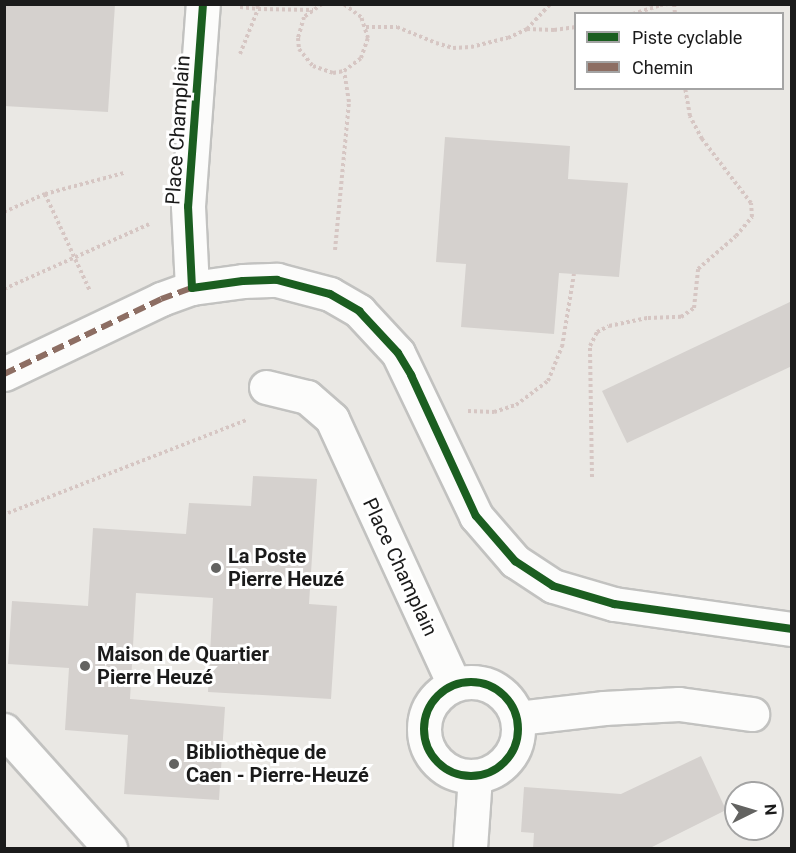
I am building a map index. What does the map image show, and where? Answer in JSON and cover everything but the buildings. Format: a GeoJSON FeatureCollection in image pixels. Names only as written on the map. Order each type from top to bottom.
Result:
{"type":"FeatureCollection","features":[{"type":"Feature","properties":{"kind":"street","name":"Place Champlain"},"geometry":{"type":"LineString","coordinates":[[192,288],[188,206],[203,4]]}},
{"type":"Feature","properties":{"kind":"street"},"geometry":{"type":"LineString","coordinates":[[4,374],[161,299],[192,288],[243,281],[277,280],[330,294],[359,311],[380,331],[407,368],[476,516],[515,561],[553,585],[579,595],[614,604],[792,629]]}},
{"type":"Feature","properties":{"kind":"street","name":"Place Champlain"},"geometry":{"type":"LineString","coordinates":[[266,387],[307,397],[332,419],[454,684]]}},
{"type":"Feature","properties":{"kind":"street"},"geometry":{"type":"LineString","coordinates":[[471,681],[494,687],[512,703],[518,718],[518,735],[514,750],[504,764],[490,772],[475,776],[460,775],[446,769],[435,759],[427,746],[424,731],[431,703],[441,692],[454,684],[471,681]]}},
{"type":"Feature","properties":{"kind":"street"},"geometry":{"type":"LineString","coordinates":[[518,718],[604,708],[679,704],[752,714]]}},
{"type":"Feature","properties":{"kind":"street"},"geometry":{"type":"LineString","coordinates":[[4,730],[110,849]]}},
{"type":"Feature","properties":{"kind":"street"},"geometry":{"type":"LineString","coordinates":[[470,849],[475,776]]}},
{"type":"Feature","properties":{"kind":"path"},"geometry":{"type":"LineString","coordinates":[[322,4],[304,17],[300,27],[299,49],[313,66],[322,71],[344,71],[361,58],[368,38],[366,27],[354,9],[344,4]]}},
{"type":"Feature","properties":{"kind":"path"},"geometry":{"type":"LineString","coordinates":[[527,29],[550,4]]}},
{"type":"Feature","properties":{"kind":"path"},"geometry":{"type":"LineString","coordinates":[[639,12],[668,4]]}},
{"type":"Feature","properties":{"kind":"path"},"geometry":{"type":"LineString","coordinates":[[236,63],[258,7]]}},
{"type":"Feature","properties":{"kind":"path"},"geometry":{"type":"LineString","coordinates":[[251,8],[312,10]]}},
{"type":"Feature","properties":{"kind":"path"},"geometry":{"type":"LineString","coordinates":[[366,27],[397,27],[453,48],[493,43],[527,29],[554,30],[574,27]]}},
{"type":"Feature","properties":{"kind":"path"},"geometry":{"type":"LineString","coordinates":[[335,250],[349,102],[344,71]]}},
{"type":"Feature","properties":{"kind":"path"},"geometry":{"type":"LineString","coordinates":[[592,477],[590,346],[597,332],[609,326],[648,318],[681,317],[694,308],[698,269],[742,231],[752,217],[751,203],[702,140],[690,116],[685,90]]}},
{"type":"Feature","properties":{"kind":"path"},"geometry":{"type":"LineString","coordinates":[[4,212],[45,194],[124,173]]}},
{"type":"Feature","properties":{"kind":"path"},"geometry":{"type":"LineString","coordinates":[[45,194],[94,299]]}},
{"type":"Feature","properties":{"kind":"path"},"geometry":{"type":"LineString","coordinates":[[4,289],[149,224]]}},
{"type":"Feature","properties":{"kind":"path"},"geometry":{"type":"LineString","coordinates":[[468,411],[494,412],[516,405],[548,381],[562,347],[574,274]]}},
{"type":"Feature","properties":{"kind":"path"},"geometry":{"type":"LineString","coordinates":[[8,513],[246,419]]}},
{"type":"Feature","properties":{"kind":"marked path"},"geometry":{"type":"LineString","coordinates":[[4,374],[161,299],[192,288]]}},
{"type":"Feature","properties":{"kind":"cycle path"},"geometry":{"type":"LineString","coordinates":[[203,4],[188,206],[192,288],[243,281],[277,280],[330,294],[359,311],[398,353],[411,375],[476,516],[515,561],[553,586],[614,604],[792,629]]}},
{"type":"Feature","properties":{"kind":"cycle path"},"geometry":{"type":"LineString","coordinates":[[471,682],[489,685],[504,696],[515,711],[518,729],[515,747],[504,762],[489,773],[471,776],[453,773],[438,762],[427,747],[424,729],[427,711],[438,696],[453,685],[471,682]]}},
{"type":"Feature","properties":{"kind":"place","name":"La Poste Pierre Heuzé"},"geometry":{"type":"Point","coordinates":[216,568]}},
{"type":"Feature","properties":{"kind":"place","name":"Maison de Quartier Pierre Heuzé"},"geometry":{"type":"Point","coordinates":[85,666]}},
{"type":"Feature","properties":{"kind":"place","name":"Bibliothèque de Caen - Pierre-Heuzé"},"geometry":{"type":"Point","coordinates":[174,764]}}]}
